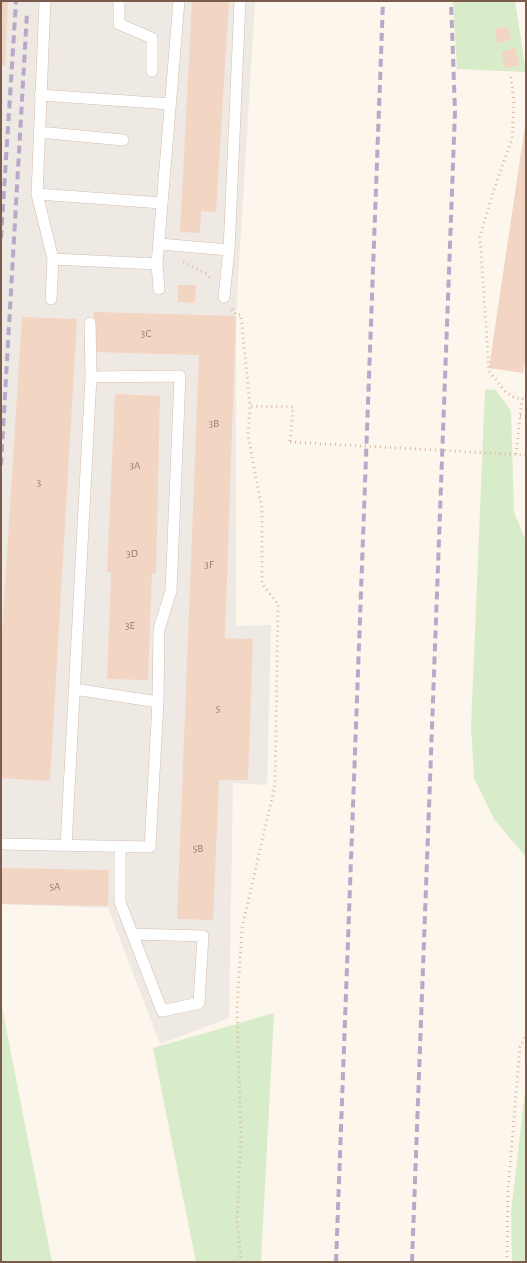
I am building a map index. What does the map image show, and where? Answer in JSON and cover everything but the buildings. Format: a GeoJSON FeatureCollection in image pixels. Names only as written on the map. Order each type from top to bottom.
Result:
{"type":"FeatureCollection","features":[{"type":"Feature","properties":{"kind":"lane"},"geometry":{"type":"LineString","coordinates":[[45,1],[37,194],[53,259],[50,299]]}},
{"type":"Feature","properties":{"kind":"lane"},"geometry":{"type":"LineString","coordinates":[[118,1],[119,24],[152,38],[152,71]]}},
{"type":"Feature","properties":{"kind":"lane"},"geometry":{"type":"LineString","coordinates":[[159,289],[158,244],[179,1]]}},
{"type":"Feature","properties":{"kind":"lane"},"geometry":{"type":"LineString","coordinates":[[224,297],[229,250],[240,1]]}},
{"type":"Feature","properties":{"kind":"lane"},"geometry":{"type":"LineString","coordinates":[[40,96],[170,104]]}},
{"type":"Feature","properties":{"kind":"lane"},"geometry":{"type":"LineString","coordinates":[[39,132],[123,140]]}},
{"type":"Feature","properties":{"kind":"lane"},"geometry":{"type":"LineString","coordinates":[[37,194],[162,203]]}},
{"type":"Feature","properties":{"kind":"lane"},"geometry":{"type":"LineString","coordinates":[[158,244],[229,250]]}},
{"type":"Feature","properties":{"kind":"lane"},"geometry":{"type":"LineString","coordinates":[[53,259],[157,264]]}},
{"type":"Feature","properties":{"kind":"lane"},"geometry":{"type":"LineString","coordinates":[[66,846],[91,377],[90,323]]}},
{"type":"Feature","properties":{"kind":"lane"},"geometry":{"type":"LineString","coordinates":[[1,844],[150,847],[160,629],[171,591],[180,376],[91,377]]}},
{"type":"Feature","properties":{"kind":"lane"},"geometry":{"type":"LineString","coordinates":[[74,689],[158,702]]}},
{"type":"Feature","properties":{"kind":"lane"},"geometry":{"type":"LineString","coordinates":[[120,847],[120,902],[132,934],[162,1010],[199,1003],[203,936],[132,934]]}},
{"type":"Feature","properties":{"kind":"path"},"geometry":{"type":"LineString","coordinates":[[512,77],[514,104],[512,139],[493,192],[480,237],[489,371],[505,391],[514,398],[524,399],[520,416],[516,454]]}},
{"type":"Feature","properties":{"kind":"path"},"geometry":{"type":"LineString","coordinates":[[175,258],[207,274],[236,315],[241,315],[250,406],[248,435],[262,509],[262,584],[278,604],[275,785],[242,928],[237,1008],[241,1136],[237,1223],[241,1255],[239,1262]]}},
{"type":"Feature","properties":{"kind":"path"},"geometry":{"type":"LineString","coordinates":[[250,406],[293,407],[290,442],[526,455]]}},
{"type":"Feature","properties":{"kind":"path"},"geometry":{"type":"LineString","coordinates":[[520,416],[526,416]]}},
{"type":"Feature","properties":{"kind":"path"},"geometry":{"type":"LineString","coordinates":[[507,1262],[508,1190],[520,1047],[526,1036]]}},
{"type":"Feature","properties":{"kind":"shaded area"},"geometry":{"type":"Polygon","coordinates":[[[1,1],[255,1],[236,315],[236,626],[271,625],[267,785],[233,783],[229,1018],[160,1044],[108,908],[1,904],[1,1]]]}},
{"type":"Feature","properties":{"kind":"green space"},"geometry":{"type":"Polygon","coordinates":[[[453,1],[515,1],[526,72],[457,69],[453,1]]]}},
{"type":"Feature","properties":{"kind":"green space"},"geometry":{"type":"Polygon","coordinates":[[[485,389],[496,390],[511,411],[514,512],[526,541],[526,857],[494,819],[474,778],[471,726],[485,389]]]}},
{"type":"Feature","properties":{"kind":"green space"},"geometry":{"type":"Polygon","coordinates":[[[1,1002],[52,1262],[1,1262],[1,1002]]]}},
{"type":"Feature","properties":{"kind":"green space"},"geometry":{"type":"Polygon","coordinates":[[[274,1013],[261,1262],[196,1262],[153,1048],[274,1013]]]}},
{"type":"Feature","properties":{"kind":"green space"},"geometry":{"type":"Polygon","coordinates":[[[526,1082],[526,1262],[512,1262],[511,1213],[526,1082]]]}},
{"type":"Feature","properties":{"kind":"railway"},"geometry":{"type":"LineString","coordinates":[[336,1262],[383,1]]}},
{"type":"Feature","properties":{"kind":"railway"},"geometry":{"type":"LineString","coordinates":[[412,1262],[455,111],[451,1]]}},
{"type":"Feature","properties":{"kind":"railway"},"geometry":{"type":"LineString","coordinates":[[1,238],[16,2]]}},
{"type":"Feature","properties":{"kind":"railway"},"geometry":{"type":"LineString","coordinates":[[1,465],[27,13]]}}]}
